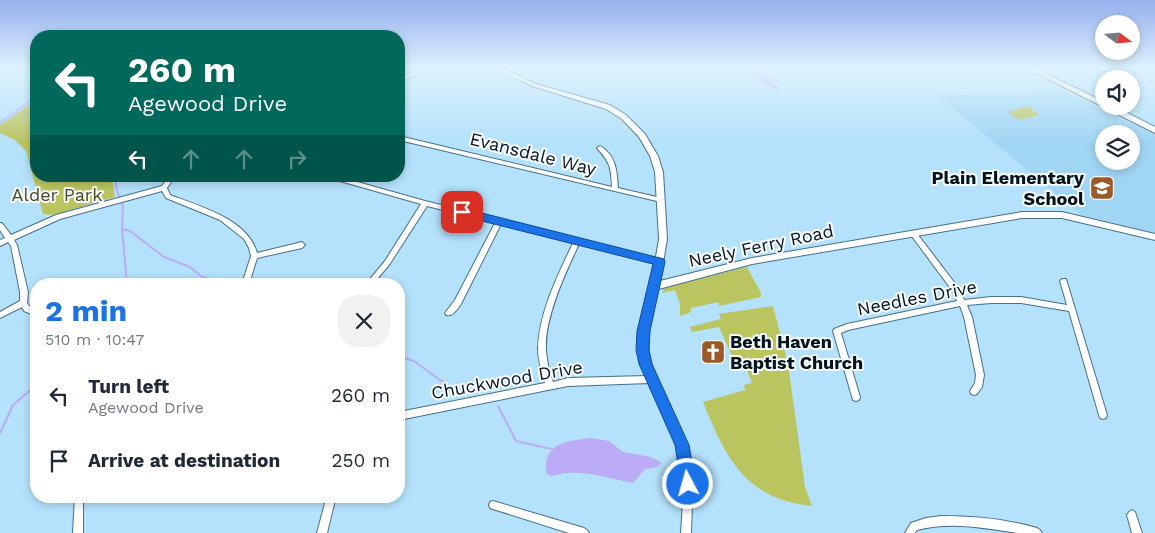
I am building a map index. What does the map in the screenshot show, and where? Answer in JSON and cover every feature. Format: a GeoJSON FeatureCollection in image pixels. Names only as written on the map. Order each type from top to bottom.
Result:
{"type":"FeatureCollection","features":[{"type":"Feature","properties":{"kind":"main road"},"geometry":{"type":"LineString","coordinates":[[1081,94],[1095,101]]}},
{"type":"Feature","properties":{"kind":"main road"},"geometry":{"type":"LineString","coordinates":[[1124,115],[1155,130]]}},
{"type":"Feature","properties":{"kind":"street","name":"Neely Ferry Road"},"geometry":{"type":"LineString","coordinates":[[564,94],[601,105],[624,117],[638,131],[654,156],[659,172],[663,239],[655,286],[752,261],[1035,214],[1079,219],[1155,237]]}},
{"type":"Feature","properties":{"kind":"street","name":"Evansdale Way"},"geometry":{"type":"LineString","coordinates":[[405,139],[661,200]]}},
{"type":"Feature","properties":{"kind":"street"},"geometry":{"type":"LineString","coordinates":[[600,148],[611,157],[614,167],[614,189]]}},
{"type":"Feature","properties":{"kind":"street"},"geometry":{"type":"LineString","coordinates":[[0,243],[58,217],[164,188],[168,182]]}},
{"type":"Feature","properties":{"kind":"street"},"geometry":{"type":"LineString","coordinates":[[350,182],[425,203],[660,262]]}},
{"type":"Feature","properties":{"kind":"street"},"geometry":{"type":"LineString","coordinates":[[164,188],[166,195],[170,198],[207,211],[235,227],[248,240],[254,256],[247,278]]}},
{"type":"Feature","properties":{"kind":"street"},"geometry":{"type":"LineString","coordinates":[[374,278],[387,263],[425,203]]}},
{"type":"Feature","properties":{"kind":"street"},"geometry":{"type":"LineString","coordinates":[[450,313],[458,302],[499,222]]}},
{"type":"Feature","properties":{"kind":"street"},"geometry":{"type":"LineString","coordinates":[[0,225],[14,245],[18,256],[24,292],[23,303],[30,310]]}},
{"type":"Feature","properties":{"kind":"street"},"geometry":{"type":"LineString","coordinates":[[913,233],[957,292],[972,329],[980,375],[979,384],[974,392]]}},
{"type":"Feature","properties":{"kind":"street"},"geometry":{"type":"LineString","coordinates":[[550,386],[542,350],[543,340],[552,304],[577,241]]}},
{"type":"Feature","properties":{"kind":"street"},"geometry":{"type":"LineString","coordinates":[[254,256],[302,245]]}},
{"type":"Feature","properties":{"kind":"street"},"geometry":{"type":"LineString","coordinates":[[1064,281],[1103,415]]}},
{"type":"Feature","properties":{"kind":"street"},"geometry":{"type":"LineString","coordinates":[[655,286],[643,339],[644,360],[677,431],[686,459],[688,484],[686,533]]}},
{"type":"Feature","properties":{"kind":"street","name":"Needles Drive"},"geometry":{"type":"LineString","coordinates":[[856,397],[837,331],[847,327],[962,304],[1010,299],[1072,309]]}},
{"type":"Feature","properties":{"kind":"street"},"geometry":{"type":"LineString","coordinates":[[0,315],[23,303]]}},
{"type":"Feature","properties":{"kind":"street","name":"Chuckwood Drive"},"geometry":{"type":"LineString","coordinates":[[405,415],[576,381],[652,379]]}},
{"type":"Feature","properties":{"kind":"street"},"geometry":{"type":"LineString","coordinates":[[78,503],[78,533]]}},
{"type":"Feature","properties":{"kind":"street"},"geometry":{"type":"LineString","coordinates":[[322,533],[330,503]]}},
{"type":"Feature","properties":{"kind":"street"},"geometry":{"type":"LineString","coordinates":[[493,505],[584,533]]}},
{"type":"Feature","properties":{"kind":"street"},"geometry":{"type":"LineString","coordinates":[[1132,515],[1137,533]]}},
{"type":"Feature","properties":{"kind":"street"},"geometry":{"type":"LineString","coordinates":[[910,533],[914,526],[925,521],[950,521],[1008,525],[1037,533]]}},
{"type":"Feature","properties":{"kind":"shaded area","name":"Plain Elementary School"},"geometry":{"type":"Polygon","coordinates":[[[1069,94],[1095,106],[1095,115],[1113,115],[1134,125],[1095,125],[1095,170],[1140,170],[1140,128],[1155,135],[1155,233],[1081,215],[937,95],[1069,94]]]}},
{"type":"Feature","properties":{"kind":"shaded area"},"geometry":{"type":"Polygon","coordinates":[[[591,438],[609,441],[623,452],[651,457],[662,463],[657,467],[645,469],[633,483],[583,473],[566,473],[554,476],[547,474],[546,464],[552,450],[565,443],[591,438]]]}},
{"type":"Feature","properties":{"kind":"green space","name":"Alder Park"},"geometry":{"type":"Polygon","coordinates":[[[30,104],[30,166],[26,151],[15,140],[0,133],[0,125],[30,104]]]}},
{"type":"Feature","properties":{"kind":"green space"},"geometry":{"type":"Polygon","coordinates":[[[1028,106],[1039,115],[1019,120],[1008,112],[1028,106]]]}},
{"type":"Feature","properties":{"kind":"green space","name":"Alder Park"},"geometry":{"type":"Polygon","coordinates":[[[34,182],[113,182],[115,197],[53,215],[43,214],[34,182]]]}},
{"type":"Feature","properties":{"kind":"green space"},"geometry":{"type":"Polygon","coordinates":[[[747,267],[761,293],[761,297],[719,306],[718,302],[691,308],[691,312],[680,316],[680,304],[675,290],[662,293],[664,288],[747,267]]]}},
{"type":"Feature","properties":{"kind":"green space"},"geometry":{"type":"Polygon","coordinates":[[[773,306],[788,364],[805,487],[812,506],[789,502],[770,495],[754,485],[741,472],[720,441],[703,402],[745,390],[744,385],[752,383],[745,365],[737,367],[719,327],[692,332],[690,327],[721,319],[719,314],[773,306]]]}},
{"type":"Feature","properties":{"kind":"waterway"},"geometry":{"type":"LineString","coordinates":[[0,123],[30,101]]}},
{"type":"Feature","properties":{"kind":"waterway"},"geometry":{"type":"LineString","coordinates":[[116,182],[123,206],[122,229]]}},
{"type":"Feature","properties":{"kind":"waterway"},"geometry":{"type":"LineString","coordinates":[[122,229],[130,231],[164,257],[190,267],[206,278]]}},
{"type":"Feature","properties":{"kind":"waterway"},"geometry":{"type":"LineString","coordinates":[[122,229],[126,278]]}},
{"type":"Feature","properties":{"kind":"waterway"},"geometry":{"type":"LineString","coordinates":[[405,358],[414,361],[455,391]]}},
{"type":"Feature","properties":{"kind":"waterway"},"geometry":{"type":"LineString","coordinates":[[0,433],[13,405],[30,390]]}},
{"type":"Feature","properties":{"kind":"waterway"},"geometry":{"type":"LineString","coordinates":[[498,406],[516,441],[551,449]]}},
{"type":"Feature","properties":{"kind":"place","name":"Plain Elementary School"},"geometry":{"type":"Point","coordinates":[1102,188]}},
{"type":"Feature","properties":{"kind":"place","name":"Beth Haven Baptist Church"},"geometry":{"type":"Point","coordinates":[713,352]}},
{"type":"Feature","properties":{"kind":"route"},"geometry":{"type":"LineString","coordinates":[[462,212],[660,262],[644,331],[643,350],[646,364],[657,391],[682,445],[688,472],[688,484]]}}]}
